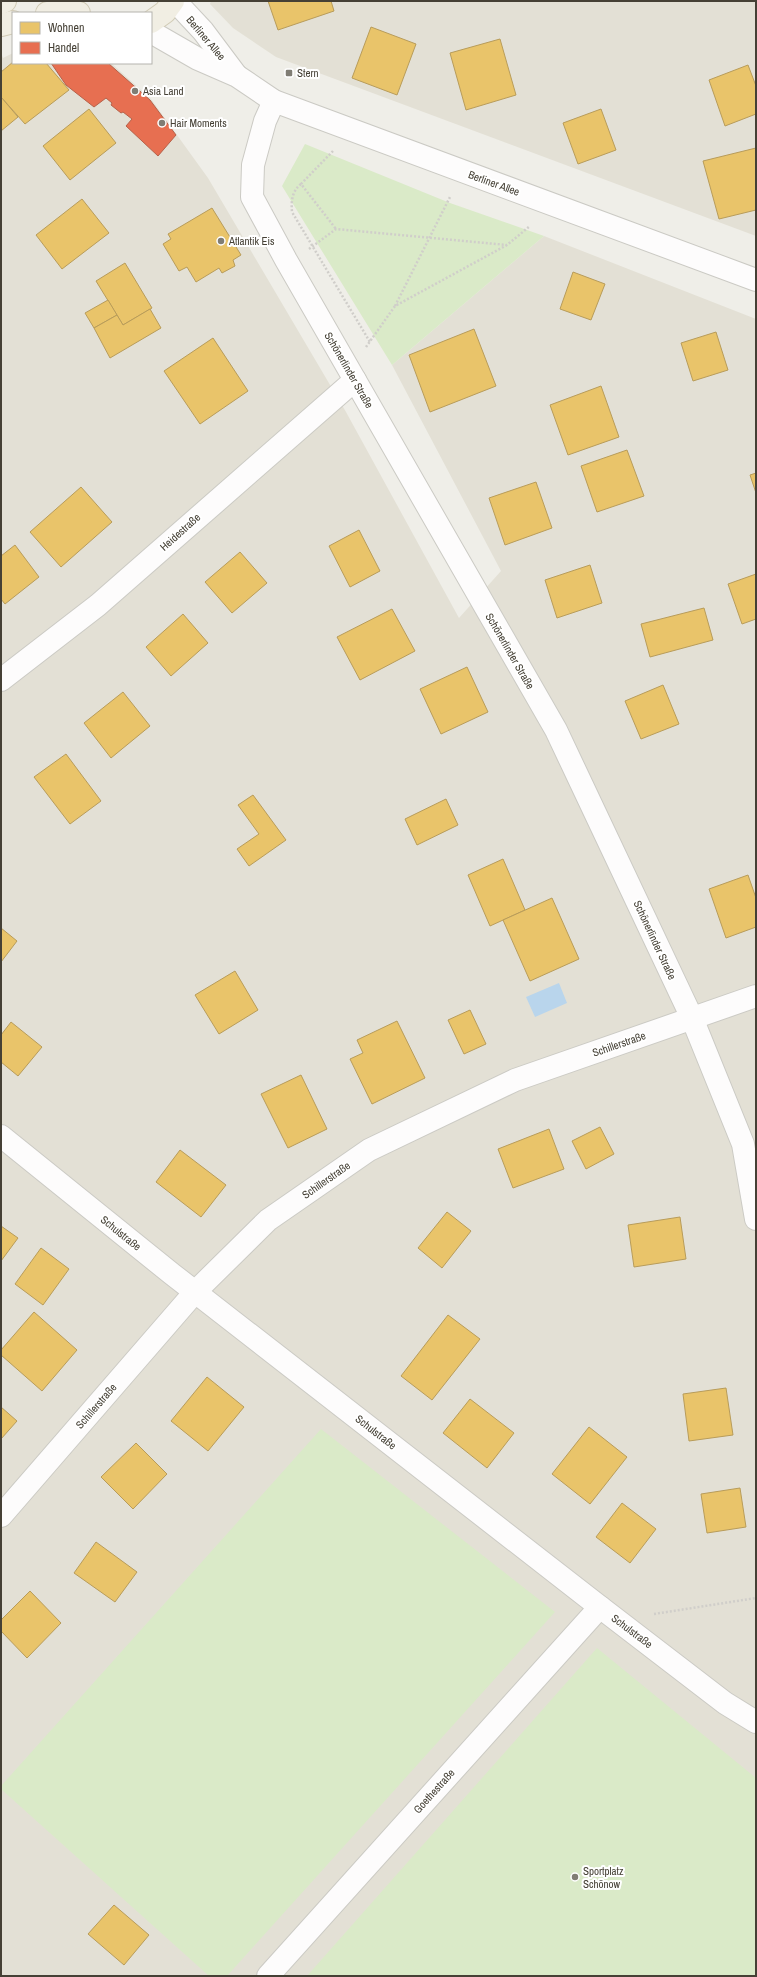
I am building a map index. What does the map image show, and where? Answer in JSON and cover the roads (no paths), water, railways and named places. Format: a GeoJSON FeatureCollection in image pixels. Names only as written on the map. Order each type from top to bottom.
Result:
{"type":"FeatureCollection","features":[{"type":"Feature","properties":{"kind":"main road"},"geometry":{"type":"LineString","coordinates":[[72,1],[79,12]]}},
{"type":"Feature","properties":{"kind":"main road"},"geometry":{"type":"LineString","coordinates":[[152,21],[165,12],[174,1]]}},
{"type":"Feature","properties":{"kind":"main road"},"geometry":{"type":"LineString","coordinates":[[54,12],[70,12]]}},
{"type":"Feature","properties":{"kind":"main road"},"geometry":{"type":"LineString","coordinates":[[1,25],[12,22]]}},
{"type":"Feature","properties":{"kind":"street","name":"Berliner Allee"},"geometry":{"type":"LineString","coordinates":[[174,1],[203,32],[237,76]]}},
{"type":"Feature","properties":{"kind":"street","name":"Berliner Allee"},"geometry":{"type":"LineString","coordinates":[[152,33],[198,59],[237,76],[274,101],[756,280]]}},
{"type":"Feature","properties":{"kind":"street","name":"Schönerlinder Straße"},"geometry":{"type":"LineString","coordinates":[[274,101],[265,120],[253,165],[252,197],[286,260],[556,730],[692,1018],[743,1144],[756,1219]]}},
{"type":"Feature","properties":{"kind":"street","name":"Heidestraße"},"geometry":{"type":"LineString","coordinates":[[1,680],[98,605],[355,380]]}},
{"type":"Feature","properties":{"kind":"street","name":"Schillerstraße"},"geometry":{"type":"LineString","coordinates":[[1,1516],[195,1292],[268,1220],[368,1150],[515,1080],[756,996]]}},
{"type":"Feature","properties":{"kind":"street","name":"Schulstraße"},"geometry":{"type":"LineString","coordinates":[[1,1136],[195,1292],[600,1607],[725,1703],[756,1722]]}},
{"type":"Feature","properties":{"kind":"street","name":"Goethestraße"},"geometry":{"type":"LineString","coordinates":[[268,1976],[600,1607]]}},
{"type":"Feature","properties":{"kind":"water"},"geometry":{"type":"Polygon","coordinates":[[[559,983],[567,1003],[535,1017],[526,997],[559,983]]]}},
{"type":"Feature","properties":{"kind":"place","name":"Stern"},"geometry":{"type":"Point","coordinates":[289,73]}},
{"type":"Feature","properties":{"kind":"place","name":"Asia Land"},"geometry":{"type":"Point","coordinates":[135,91]}},
{"type":"Feature","properties":{"kind":"place","name":"Hair Moments"},"geometry":{"type":"Point","coordinates":[162,123]}},
{"type":"Feature","properties":{"kind":"place","name":"Atlantik Eis"},"geometry":{"type":"Point","coordinates":[221,241]}},
{"type":"Feature","properties":{"kind":"place","name":"Sportplatz Schönow"},"geometry":{"type":"Point","coordinates":[575,1877]}}]}
